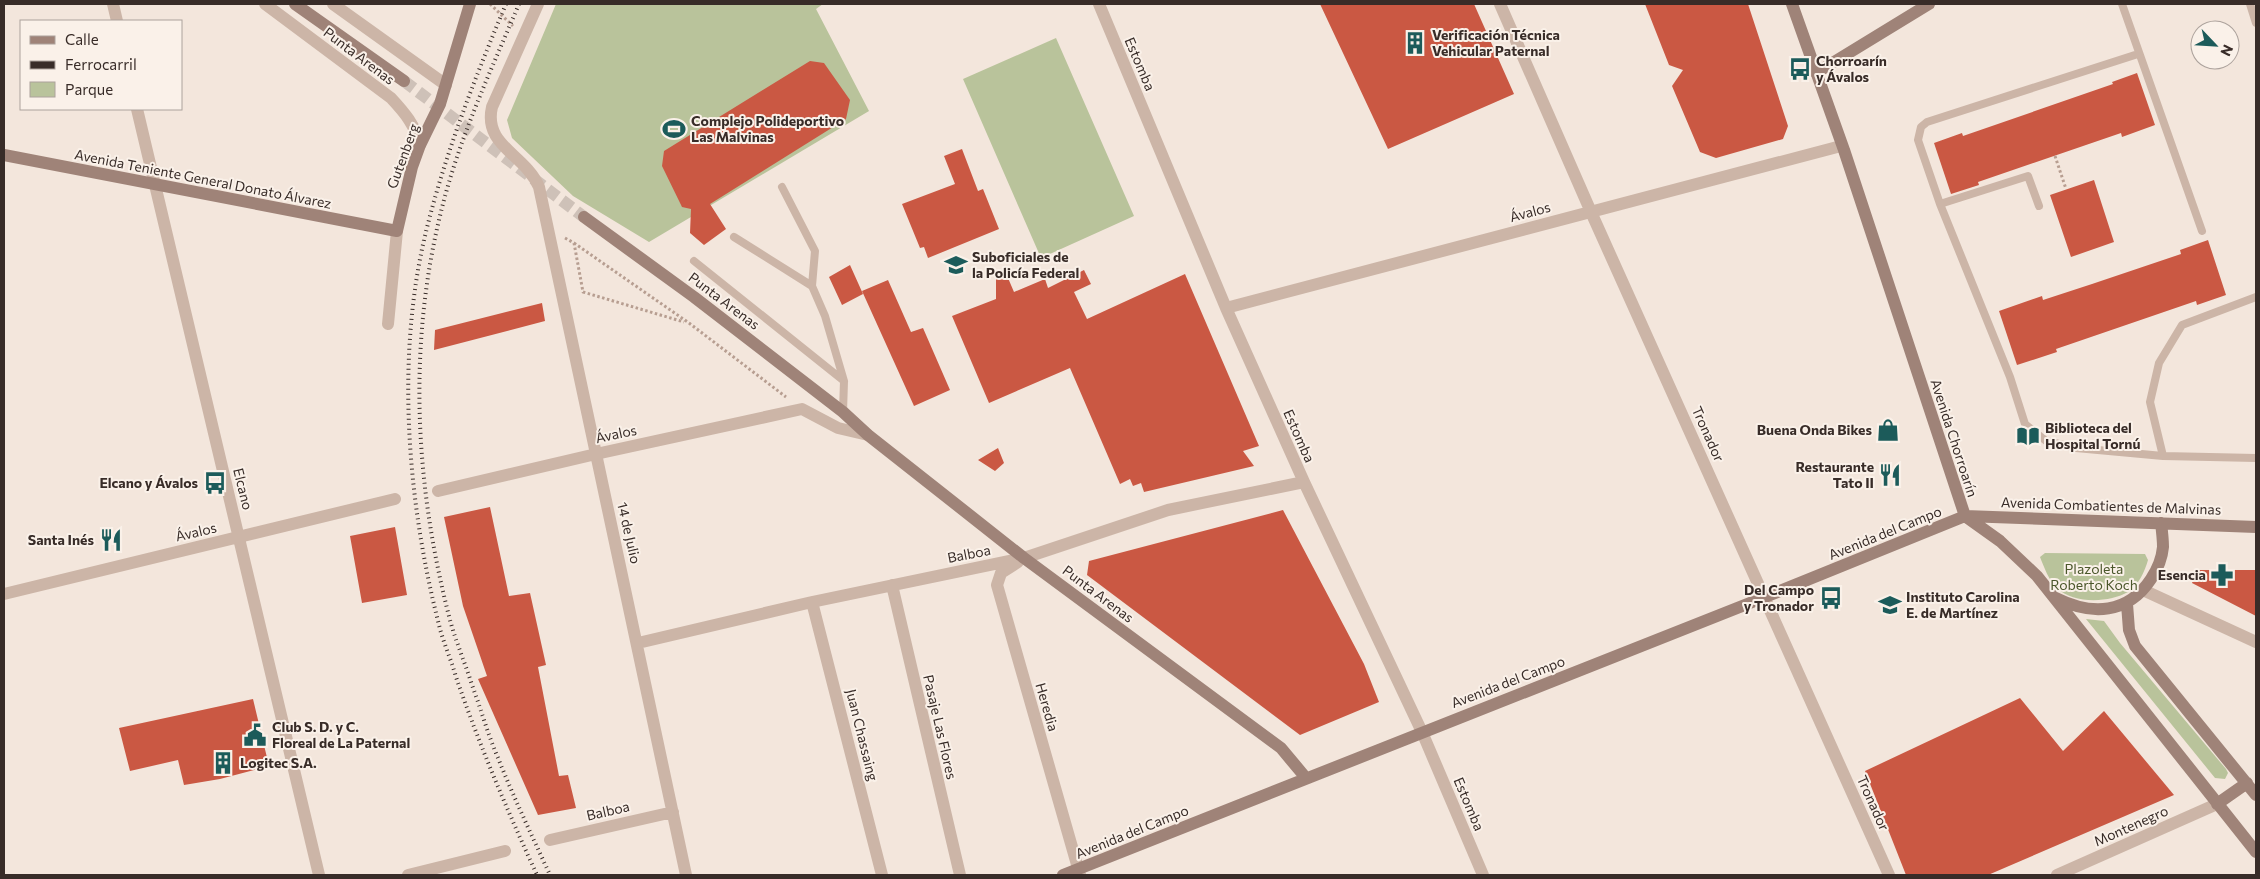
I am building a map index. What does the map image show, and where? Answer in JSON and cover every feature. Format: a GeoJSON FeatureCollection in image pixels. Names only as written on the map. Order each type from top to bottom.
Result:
{"type":"FeatureCollection","features":[{"type":"Feature","properties":{"kind":"main road","name":"Punta Arenas"},"geometry":{"type":"LineString","coordinates":[[295,4],[404,81]]}},
{"type":"Feature","properties":{"kind":"main road","name":"Gutenberg"},"geometry":{"type":"LineString","coordinates":[[397,231],[403,199],[420,145],[440,104],[470,4]]}},
{"type":"Feature","properties":{"kind":"main road","name":"Avenida Chorroarín"},"geometry":{"type":"LineString","coordinates":[[1792,4],[1965,516],[2020,558],[2256,852]]}},
{"type":"Feature","properties":{"kind":"main road"},"geometry":{"type":"LineString","coordinates":[[1816,73],[1929,4]]}},
{"type":"Feature","properties":{"kind":"main road","name":"Avenida Teniente General Donato Álvarez"},"geometry":{"type":"LineString","coordinates":[[4,155],[155,186],[397,231]]}},
{"type":"Feature","properties":{"kind":"main road","name":"Punta Arenas"},"geometry":{"type":"LineString","coordinates":[[584,217],[694,296],[843,412],[868,435],[1024,558],[1281,748],[1306,778]]}},
{"type":"Feature","properties":{"kind":"main road","name":"Avenida Combatientes de Malvinas"},"geometry":{"type":"LineString","coordinates":[[1965,516],[2256,527]]}},
{"type":"Feature","properties":{"kind":"main road","name":"Avenida del Campo"},"geometry":{"type":"LineString","coordinates":[[1063,875],[1079,872],[1306,778],[1965,516]]}},
{"type":"Feature","properties":{"kind":"main road"},"geometry":{"type":"LineString","coordinates":[[2052,596],[2069,605],[2088,609],[2108,609],[2127,604],[2143,590],[2156,570],[2163,547],[2161,523]]}},
{"type":"Feature","properties":{"kind":"main road"},"geometry":{"type":"LineString","coordinates":[[2127,604],[2128,630],[2135,646],[2256,795]]}},
{"type":"Feature","properties":{"kind":"main road"},"geometry":{"type":"LineString","coordinates":[[2217,804],[2247,783]]}},
{"type":"Feature","properties":{"kind":"street"},"geometry":{"type":"LineString","coordinates":[[113,4],[117,20]]}},
{"type":"Feature","properties":{"kind":"street","name":"Punta Arenas"},"geometry":{"type":"LineString","coordinates":[[265,4],[391,98],[406,114],[416,130],[420,145]]}},
{"type":"Feature","properties":{"kind":"street","name":"Punta Arenas"},"geometry":{"type":"LineString","coordinates":[[333,4],[446,85]]}},
{"type":"Feature","properties":{"kind":"street","name":"14 de Julio"},"geometry":{"type":"LineString","coordinates":[[538,4],[492,107],[490,118],[495,136],[534,175],[541,198],[638,643],[686,875]]}},
{"type":"Feature","properties":{"kind":"street","name":"Estomba"},"geometry":{"type":"LineString","coordinates":[[1099,4],[1226,308],[1304,482],[1422,732],[1483,875]]}},
{"type":"Feature","properties":{"kind":"street","name":"Tronador"},"geometry":{"type":"LineString","coordinates":[[1500,4],[1590,212],[1889,875]]}},
{"type":"Feature","properties":{"kind":"street","name":"Elcano"},"geometry":{"type":"LineString","coordinates":[[137,110],[319,875]]}},
{"type":"Feature","properties":{"kind":"street","name":"Ávalos"},"geometry":{"type":"LineString","coordinates":[[1226,308],[1841,146]]}},
{"type":"Feature","properties":{"kind":"street","name":"Gutenberg"},"geometry":{"type":"LineString","coordinates":[[388,324],[397,231]]}},
{"type":"Feature","properties":{"kind":"street","name":"Punta Arenas"},"geometry":{"type":"LineString","coordinates":[[802,409],[838,428],[868,435]]}},
{"type":"Feature","properties":{"kind":"street","name":"Ávalos"},"geometry":{"type":"LineString","coordinates":[[438,491],[802,409]]}},
{"type":"Feature","properties":{"kind":"street","name":"Balboa"},"geometry":{"type":"LineString","coordinates":[[638,643],[812,602],[1024,558],[1168,510],[1304,482]]}},
{"type":"Feature","properties":{"kind":"street","name":"Ávalos"},"geometry":{"type":"LineString","coordinates":[[4,594],[395,499]]}},
{"type":"Feature","properties":{"kind":"street","name":"Heredia"},"geometry":{"type":"LineString","coordinates":[[1024,558],[1001,573],[997,585],[1079,872]]}},
{"type":"Feature","properties":{"kind":"street","name":"Pasaje Las Flores"},"geometry":{"type":"LineString","coordinates":[[892,585],[960,875]]}},
{"type":"Feature","properties":{"kind":"street"},"geometry":{"type":"LineString","coordinates":[[2143,590],[2256,642]]}},
{"type":"Feature","properties":{"kind":"street","name":"Juan Chassaing"},"geometry":{"type":"LineString","coordinates":[[812,602],[882,875]]}},
{"type":"Feature","properties":{"kind":"street","name":"Montenegro"},"geometry":{"type":"LineString","coordinates":[[2057,875],[2217,804]]}},
{"type":"Feature","properties":{"kind":"street","name":"Balboa"},"geometry":{"type":"LineString","coordinates":[[550,840],[673,812]]}},
{"type":"Feature","properties":{"kind":"street"},"geometry":{"type":"LineString","coordinates":[[408,875],[505,851]]}},
{"type":"Feature","properties":{"kind":"lane"},"geometry":{"type":"LineString","coordinates":[[2122,4],[2138,54],[2202,231]]}},
{"type":"Feature","properties":{"kind":"lane"},"geometry":{"type":"LineString","coordinates":[[2250,4],[2256,23]]}},
{"type":"Feature","properties":{"kind":"lane"},"geometry":{"type":"LineString","coordinates":[[2138,54],[1926,122],[1921,127],[1918,140],[1940,204],[2010,377],[2025,424],[2046,441],[2076,448],[2163,456],[2256,458]]}},
{"type":"Feature","properties":{"kind":"lane"},"geometry":{"type":"LineString","coordinates":[[1940,204],[2028,176],[2038,206]]}},
{"type":"Feature","properties":{"kind":"lane"},"geometry":{"type":"LineString","coordinates":[[782,187],[815,251],[812,286],[824,316],[844,381],[843,412]]}},
{"type":"Feature","properties":{"kind":"lane"},"geometry":{"type":"LineString","coordinates":[[734,238],[812,286]]}},
{"type":"Feature","properties":{"kind":"lane","name":"Punta Arenas"},"geometry":{"type":"LineString","coordinates":[[694,261],[844,381]]}},
{"type":"Feature","properties":{"kind":"lane"},"geometry":{"type":"LineString","coordinates":[[2163,456],[2150,402],[2159,363],[2182,325],[2256,297]]}},
{"type":"Feature","properties":{"kind":"path"},"geometry":{"type":"LineString","coordinates":[[2055,156],[2066,189]]}},
{"type":"Feature","properties":{"kind":"path"},"geometry":{"type":"LineString","coordinates":[[548,231],[574,243],[689,323],[802,409]]}},
{"type":"Feature","properties":{"kind":"path"},"geometry":{"type":"LineString","coordinates":[[574,243],[582,292],[689,323]]}},
{"type":"Feature","properties":{"kind":"green space","name":"Complejo Polideportivo Las Malvinas"},"geometry":{"type":"Polygon","coordinates":[[[556,4],[823,4],[816,9],[869,111],[649,242],[573,196],[512,138],[507,120],[556,4]]]}},
{"type":"Feature","properties":{"kind":"green space"},"geometry":{"type":"Polygon","coordinates":[[[1056,38],[1134,216],[1041,258],[963,79],[1056,38]]]}},
{"type":"Feature","properties":{"kind":"green space","name":"Plazoleta Roberto Koch"},"geometry":{"type":"Polygon","coordinates":[[[2045,553],[2145,554],[2148,560],[2141,578],[2128,592],[2111,598],[2091,600],[2072,597],[2054,585],[2040,557],[2045,553]]]}},
{"type":"Feature","properties":{"kind":"green space"},"geometry":{"type":"Polygon","coordinates":[[[2086,619],[2104,621],[2120,643],[2226,769],[2228,773],[2225,779],[2215,778],[2086,619]]]}},
{"type":"Feature","properties":{"kind":"building","name":"Verificación Técnica Vehicular Paternal"},"geometry":{"type":"Polygon","coordinates":[[[1320,4],[1474,4],[1514,94],[1388,149],[1320,4]]]}},
{"type":"Feature","properties":{"kind":"building"},"geometry":{"type":"Polygon","coordinates":[[[1645,4],[1748,4],[1788,126],[1783,139],[1716,158],[1700,152],[1672,86],[1683,70],[1669,65],[1645,4]]]}},
{"type":"Feature","properties":{"kind":"building"},"geometry":{"type":"Polygon","coordinates":[[[810,61],[824,63],[850,100],[846,119],[710,204],[726,229],[704,245],[690,233],[691,209],[682,207],[662,166],[664,151],[810,61]]]}},
{"type":"Feature","properties":{"kind":"building"},"geometry":{"type":"Polygon","coordinates":[[[2137,73],[2155,125],[2122,137],[2121,133],[1978,182],[1979,185],[1951,194],[1934,143],[1962,133],[1963,136],[2113,84],[2112,82],[2137,73]]]}},
{"type":"Feature","properties":{"kind":"building"},"geometry":{"type":"Polygon","coordinates":[[[962,149],[978,191],[983,189],[999,229],[928,258],[924,247],[920,248],[902,204],[955,184],[944,156],[962,149]]]}},
{"type":"Feature","properties":{"kind":"building"},"geometry":{"type":"Polygon","coordinates":[[[2094,180],[2114,242],[2071,257],[2050,195],[2094,180]]]}},
{"type":"Feature","properties":{"kind":"building"},"geometry":{"type":"Polygon","coordinates":[[[2208,240],[2226,295],[2197,305],[2196,301],[2056,349],[2057,352],[2017,365],[1999,311],[2042,296],[2043,300],[2181,254],[2180,250],[2208,240]]]}},
{"type":"Feature","properties":{"kind":"building"},"geometry":{"type":"Polygon","coordinates":[[[850,265],[863,294],[842,305],[829,277],[850,265]]]}},
{"type":"Feature","properties":{"kind":"building"},"geometry":{"type":"Polygon","coordinates":[[[1084,270],[1091,284],[1074,292],[1087,319],[1185,274],[1259,446],[1243,451],[1254,466],[1144,492],[1141,483],[1133,486],[1130,479],[1120,484],[1070,368],[989,403],[952,316],[996,299],[996,279],[1008,278],[1014,292],[1045,279],[1048,288],[1084,270]]]}},
{"type":"Feature","properties":{"kind":"building"},"geometry":{"type":"Polygon","coordinates":[[[888,280],[911,332],[923,328],[950,390],[914,406],[862,291],[888,280]]]}},
{"type":"Feature","properties":{"kind":"building"},"geometry":{"type":"Polygon","coordinates":[[[542,303],[545,321],[434,350],[435,330],[542,303]]]}},
{"type":"Feature","properties":{"kind":"building"},"geometry":{"type":"Polygon","coordinates":[[[998,448],[1004,463],[995,471],[978,460],[998,448]]]}},
{"type":"Feature","properties":{"kind":"building"},"geometry":{"type":"Polygon","coordinates":[[[490,507],[509,596],[530,593],[546,665],[538,667],[559,776],[568,775],[576,808],[538,815],[478,679],[487,676],[463,606],[444,517],[490,507]]]}},
{"type":"Feature","properties":{"kind":"building"},"geometry":{"type":"Polygon","coordinates":[[[1283,510],[1364,664],[1379,702],[1300,735],[1087,575],[1089,561],[1283,510]]]}},
{"type":"Feature","properties":{"kind":"building"},"geometry":{"type":"Polygon","coordinates":[[[395,527],[407,595],[362,603],[350,536],[395,527]]]}},
{"type":"Feature","properties":{"kind":"building"},"geometry":{"type":"Polygon","coordinates":[[[2197,570],[2256,570],[2256,616],[2192,583],[2197,570]]]}},
{"type":"Feature","properties":{"kind":"building"},"geometry":{"type":"Polygon","coordinates":[[[2020,698],[2063,751],[2104,711],[2174,795],[1988,875],[1906,875],[1865,771],[2020,698]]]}},
{"type":"Feature","properties":{"kind":"building"},"geometry":{"type":"Polygon","coordinates":[[[253,699],[269,766],[220,779],[184,785],[178,760],[130,771],[119,728],[253,699]]]}},
{"type":"Feature","properties":{"kind":"tunnel"},"geometry":{"type":"LineString","coordinates":[[404,81],[584,217]]}},
{"type":"Feature","properties":{"kind":"railway"},"geometry":{"type":"LineString","coordinates":[[506,4],[460,120],[440,180],[424,240],[415,287],[410,335],[409,433],[420,531],[428,579],[441,631],[484,752],[537,875]]}},
{"type":"Feature","properties":{"kind":"railway"},"geometry":{"type":"LineString","coordinates":[[519,4],[469,125],[444,200],[432,252],[424,305],[420,358],[420,410],[429,516],[450,620],[494,749],[550,875]]}},
{"type":"Feature","properties":{"kind":"place","name":"Verificación Técnica Vehicular Paternal"},"geometry":{"type":"Point","coordinates":[1415,43]}},
{"type":"Feature","properties":{"kind":"place","name":"Chorroarín y Ávalos"},"geometry":{"type":"Point","coordinates":[1800,69]}},
{"type":"Feature","properties":{"kind":"place","name":"Complejo Polideportivo Las Malvinas"},"geometry":{"type":"Point","coordinates":[674,129]}},
{"type":"Feature","properties":{"kind":"place","name":"Suboficiales de la Policía Federal"},"geometry":{"type":"Point","coordinates":[956,265]}},
{"type":"Feature","properties":{"kind":"place","name":"Buena Onda Bikes"},"geometry":{"type":"Point","coordinates":[1888,430]}},
{"type":"Feature","properties":{"kind":"place","name":"Biblioteca del Hospital Tornú"},"geometry":{"type":"Point","coordinates":[2028,436]}},
{"type":"Feature","properties":{"kind":"place","name":"Restaurante Tato II"},"geometry":{"type":"Point","coordinates":[1890,475]}},
{"type":"Feature","properties":{"kind":"place","name":"Elcano y Ávalos"},"geometry":{"type":"Point","coordinates":[215,483]}},
{"type":"Feature","properties":{"kind":"place","name":"Santa Inés"},"geometry":{"type":"Point","coordinates":[111,540]}},
{"type":"Feature","properties":{"kind":"place","name":"Esencia"},"geometry":{"type":"Point","coordinates":[2222,575]}},
{"type":"Feature","properties":{"kind":"place","name":"Del Campo y Tronador"},"geometry":{"type":"Point","coordinates":[1831,598]}},
{"type":"Feature","properties":{"kind":"place","name":"Instituto Carolina E. de Martínez"},"geometry":{"type":"Point","coordinates":[1890,605]}},
{"type":"Feature","properties":{"kind":"place","name":"Club S. D. y C. Floreal de La Paternal"},"geometry":{"type":"Point","coordinates":[255,735]}},
{"type":"Feature","properties":{"kind":"place","name":"Logitec S.A."},"geometry":{"type":"Point","coordinates":[223,763]}}]}
